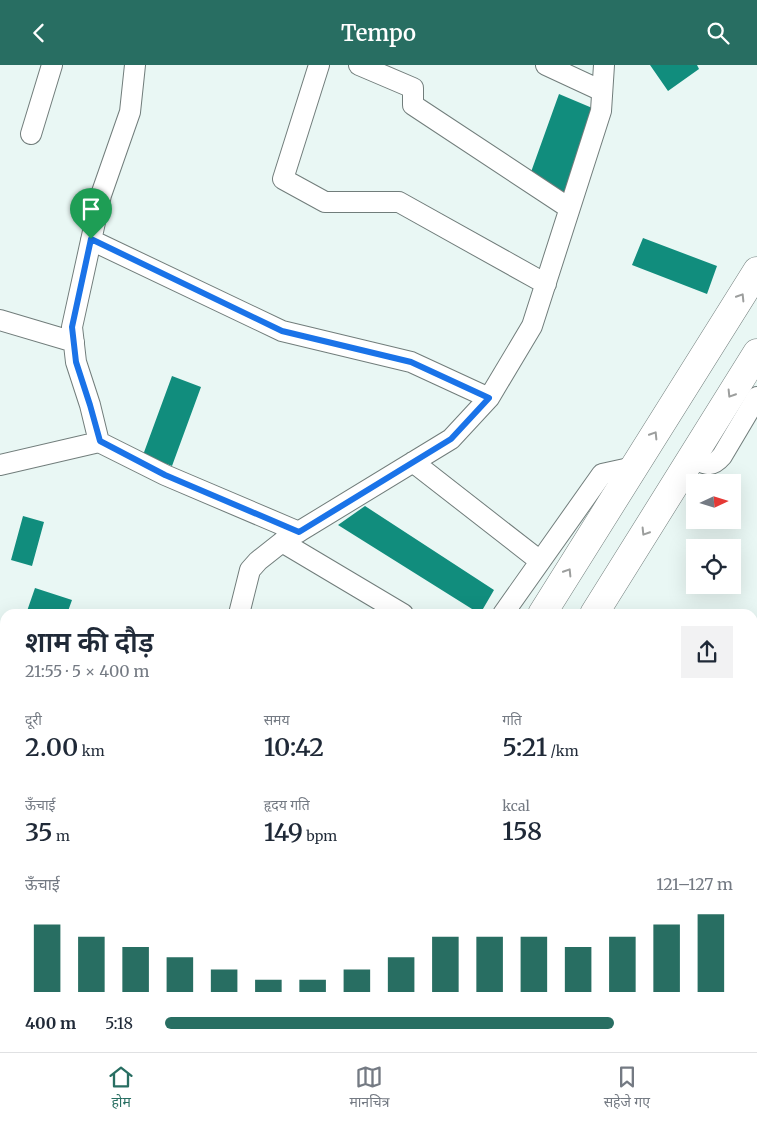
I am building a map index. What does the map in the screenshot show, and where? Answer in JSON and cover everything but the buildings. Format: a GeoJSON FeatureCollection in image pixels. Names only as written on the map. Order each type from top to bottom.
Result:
{"type":"FeatureCollection","features":[{"type":"Feature","properties":{"kind":"main road"},"geometry":{"type":"LineString","coordinates":[[545,609],[757,271]]}},
{"type":"Feature","properties":{"kind":"main road"},"geometry":{"type":"LineString","coordinates":[[597,609],[757,353]]}},
{"type":"Feature","properties":{"kind":"street"},"geometry":{"type":"LineString","coordinates":[[31,134],[52,65]]}},
{"type":"Feature","properties":{"kind":"street"},"geometry":{"type":"LineString","coordinates":[[100,441],[76,362],[72,327],[101,195],[130,113],[134,65]]}},
{"type":"Feature","properties":{"kind":"street"},"geometry":{"type":"LineString","coordinates":[[319,65],[282,179],[326,201],[400,202],[546,283]]}},
{"type":"Feature","properties":{"kind":"street"},"geometry":{"type":"LineString","coordinates":[[359,65],[413,88],[413,105],[569,208]]}},
{"type":"Feature","properties":{"kind":"street"},"geometry":{"type":"LineString","coordinates":[[546,65],[602,91]]}},
{"type":"Feature","properties":{"kind":"street"},"geometry":{"type":"LineString","coordinates":[[241,609],[250,570],[258,561],[291,537],[451,439],[489,398],[532,326],[601,111],[604,65]]}},
{"type":"Feature","properties":{"kind":"street"},"geometry":{"type":"LineString","coordinates":[[91,239],[282,331],[411,362],[489,398]]}},
{"type":"Feature","properties":{"kind":"street"},"geometry":{"type":"LineString","coordinates":[[0,319],[74,342]]}},
{"type":"Feature","properties":{"kind":"street"},"geometry":{"type":"LineString","coordinates":[[691,458],[708,465],[716,463],[757,397]]}},
{"type":"Feature","properties":{"kind":"street"},"geometry":{"type":"LineString","coordinates":[[0,465],[100,441],[291,537],[396,609]]}},
{"type":"Feature","properties":{"kind":"street"},"geometry":{"type":"LineString","coordinates":[[412,462],[540,561]]}},
{"type":"Feature","properties":{"kind":"street"},"geometry":{"type":"LineString","coordinates":[[506,609],[602,474],[634,467]]}},
{"type":"Feature","properties":{"kind":"route"},"geometry":{"type":"LineString","coordinates":[[91,239],[282,331],[411,362],[489,398],[451,439],[299,532],[165,475],[100,441],[76,362],[72,327],[91,239]]}}]}
